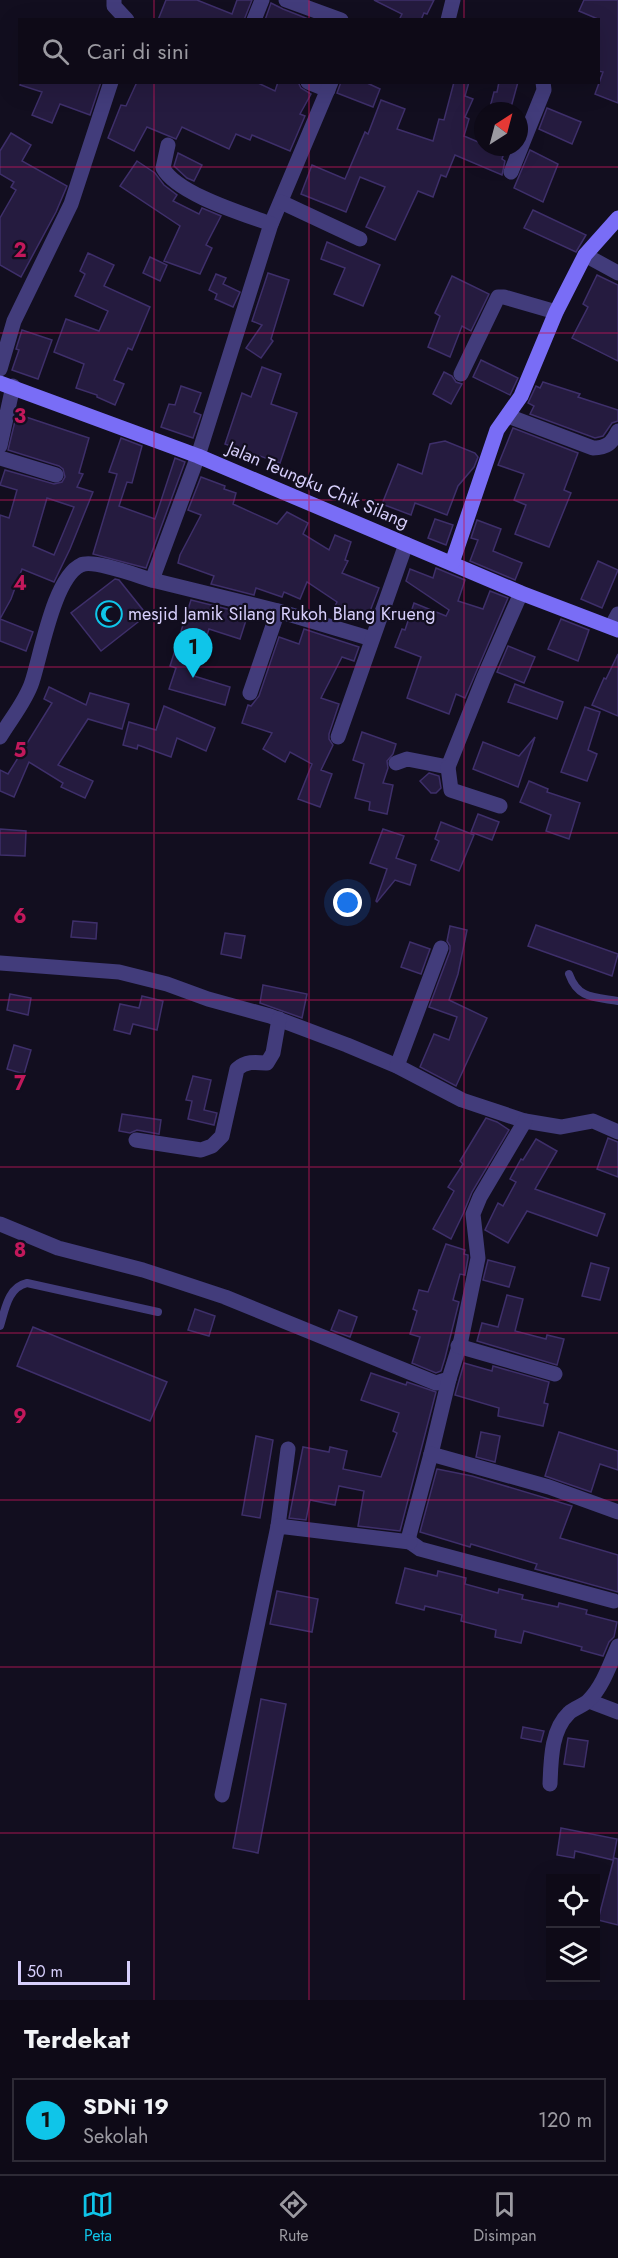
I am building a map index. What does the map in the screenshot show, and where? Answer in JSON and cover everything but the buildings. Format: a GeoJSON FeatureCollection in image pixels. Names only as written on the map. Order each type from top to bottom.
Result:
{"type":"FeatureCollection","features":[{"type":"Feature","properties":{"kind":"street"},"geometry":{"type":"LineString","coordinates":[[114,0],[114,6],[125,18]]}},
{"type":"Feature","properties":{"kind":"street"},"geometry":{"type":"LineString","coordinates":[[255,18],[262,0]]}},
{"type":"Feature","properties":{"kind":"street"},"geometry":{"type":"LineString","coordinates":[[286,0],[335,18]]}},
{"type":"Feature","properties":{"kind":"street"},"geometry":{"type":"LineString","coordinates":[[448,18],[453,0]]}},
{"type":"Feature","properties":{"kind":"street"},"geometry":{"type":"LineString","coordinates":[[0,369],[14,321],[71,204],[110,84]]}},
{"type":"Feature","properties":{"kind":"street"},"geometry":{"type":"LineString","coordinates":[[511,172],[544,90],[543,84]]}},
{"type":"Feature","properties":{"kind":"street"},"geometry":{"type":"LineString","coordinates":[[152,580],[198,456],[271,224],[330,86]]}},
{"type":"Feature","properties":{"kind":"street"},"geometry":{"type":"LineString","coordinates":[[168,145],[163,168],[169,177],[197,195],[271,224]]}},
{"type":"Feature","properties":{"kind":"street"},"geometry":{"type":"LineString","coordinates":[[281,202],[360,239]]}},
{"type":"Feature","properties":{"kind":"street"},"geometry":{"type":"LineString","coordinates":[[452,563],[497,429],[521,396],[556,312],[585,255],[618,218]]}},
{"type":"Feature","properties":{"kind":"street"},"geometry":{"type":"LineString","coordinates":[[585,255],[618,273]]}},
{"type":"Feature","properties":{"kind":"street"},"geometry":{"type":"LineString","coordinates":[[461,374],[498,297],[556,312]]}},
{"type":"Feature","properties":{"kind":"street"},"geometry":{"type":"LineString","coordinates":[[0,446],[6,384]]}},
{"type":"Feature","properties":{"kind":"street","name":"Jalan Teungku Chik Silang"},"geometry":{"type":"LineString","coordinates":[[6,384],[198,456],[521,593],[616,624]]}},
{"type":"Feature","properties":{"kind":"street"},"geometry":{"type":"LineString","coordinates":[[508,416],[593,448],[609,445],[618,431]]}},
{"type":"Feature","properties":{"kind":"street"},"geometry":{"type":"LineString","coordinates":[[0,458],[56,475]]}},
{"type":"Feature","properties":{"kind":"street"},"geometry":{"type":"LineString","coordinates":[[338,737],[406,544]]}},
{"type":"Feature","properties":{"kind":"street"},"geometry":{"type":"LineString","coordinates":[[0,737],[32,684],[54,601],[73,571],[80,565],[93,564],[278,610],[372,639]]}},
{"type":"Feature","properties":{"kind":"street"},"geometry":{"type":"LineString","coordinates":[[500,806],[452,789],[448,767],[521,593]]}},
{"type":"Feature","properties":{"kind":"street"},"geometry":{"type":"LineString","coordinates":[[250,693],[278,610]]}},
{"type":"Feature","properties":{"kind":"street"},"geometry":{"type":"LineString","coordinates":[[396,763],[407,759],[448,767]]}},
{"type":"Feature","properties":{"kind":"street"},"geometry":{"type":"LineString","coordinates":[[397,1066],[441,948]]}},
{"type":"Feature","properties":{"kind":"street"},"geometry":{"type":"LineString","coordinates":[[0,963],[119,972],[168,984],[207,999],[279,1019],[397,1066],[462,1100],[525,1121],[561,1127],[593,1121],[618,1132]]}},
{"type":"Feature","properties":{"kind":"street"},"geometry":{"type":"LineString","coordinates":[[136,1140],[201,1150],[212,1146],[222,1136],[237,1069],[243,1064],[252,1062],[267,1063],[273,1053],[279,1019]]}},
{"type":"Feature","properties":{"kind":"street"},"geometry":{"type":"LineString","coordinates":[[410,1542],[409,1536],[478,1258],[473,1214],[480,1197],[525,1121]]}},
{"type":"Feature","properties":{"kind":"street"},"geometry":{"type":"LineString","coordinates":[[0,1224],[58,1248],[143,1270],[225,1297],[436,1383],[449,1379]]}},
{"type":"Feature","properties":{"kind":"street"},"geometry":{"type":"LineString","coordinates":[[458,1346],[555,1374]]}},
{"type":"Feature","properties":{"kind":"street"},"geometry":{"type":"LineString","coordinates":[[222,1795],[278,1526],[288,1449]]}},
{"type":"Feature","properties":{"kind":"street"},"geometry":{"type":"LineString","coordinates":[[431,1454],[549,1487],[618,1512]]}},
{"type":"Feature","properties":{"kind":"street"},"geometry":{"type":"LineString","coordinates":[[278,1526],[410,1542],[420,1549],[614,1601]]}},
{"type":"Feature","properties":{"kind":"street"},"geometry":{"type":"LineString","coordinates":[[550,1784],[552,1748],[562,1721],[571,1711],[589,1701],[603,1680],[618,1646]]}},
{"type":"Feature","properties":{"kind":"street"},"geometry":{"type":"LineString","coordinates":[[589,1701],[618,1712]]}},
{"type":"Feature","properties":{"kind":"lane"},"geometry":{"type":"LineString","coordinates":[[570,974],[574,986],[581,993],[590,997],[618,1001]]}},
{"type":"Feature","properties":{"kind":"lane"},"geometry":{"type":"LineString","coordinates":[[0,1326],[9,1298],[19,1285],[27,1283],[158,1312]]}},
{"type":"Feature","properties":{"kind":"place","name":"mesjid Jamik Silang Rukoh Blang Krueng"},"geometry":{"type":"Point","coordinates":[109,614]}},
{"type":"Feature","properties":{"kind":"place","name":"SDNi 19"},"geometry":{"type":"Point","coordinates":[193,678]}}]}
